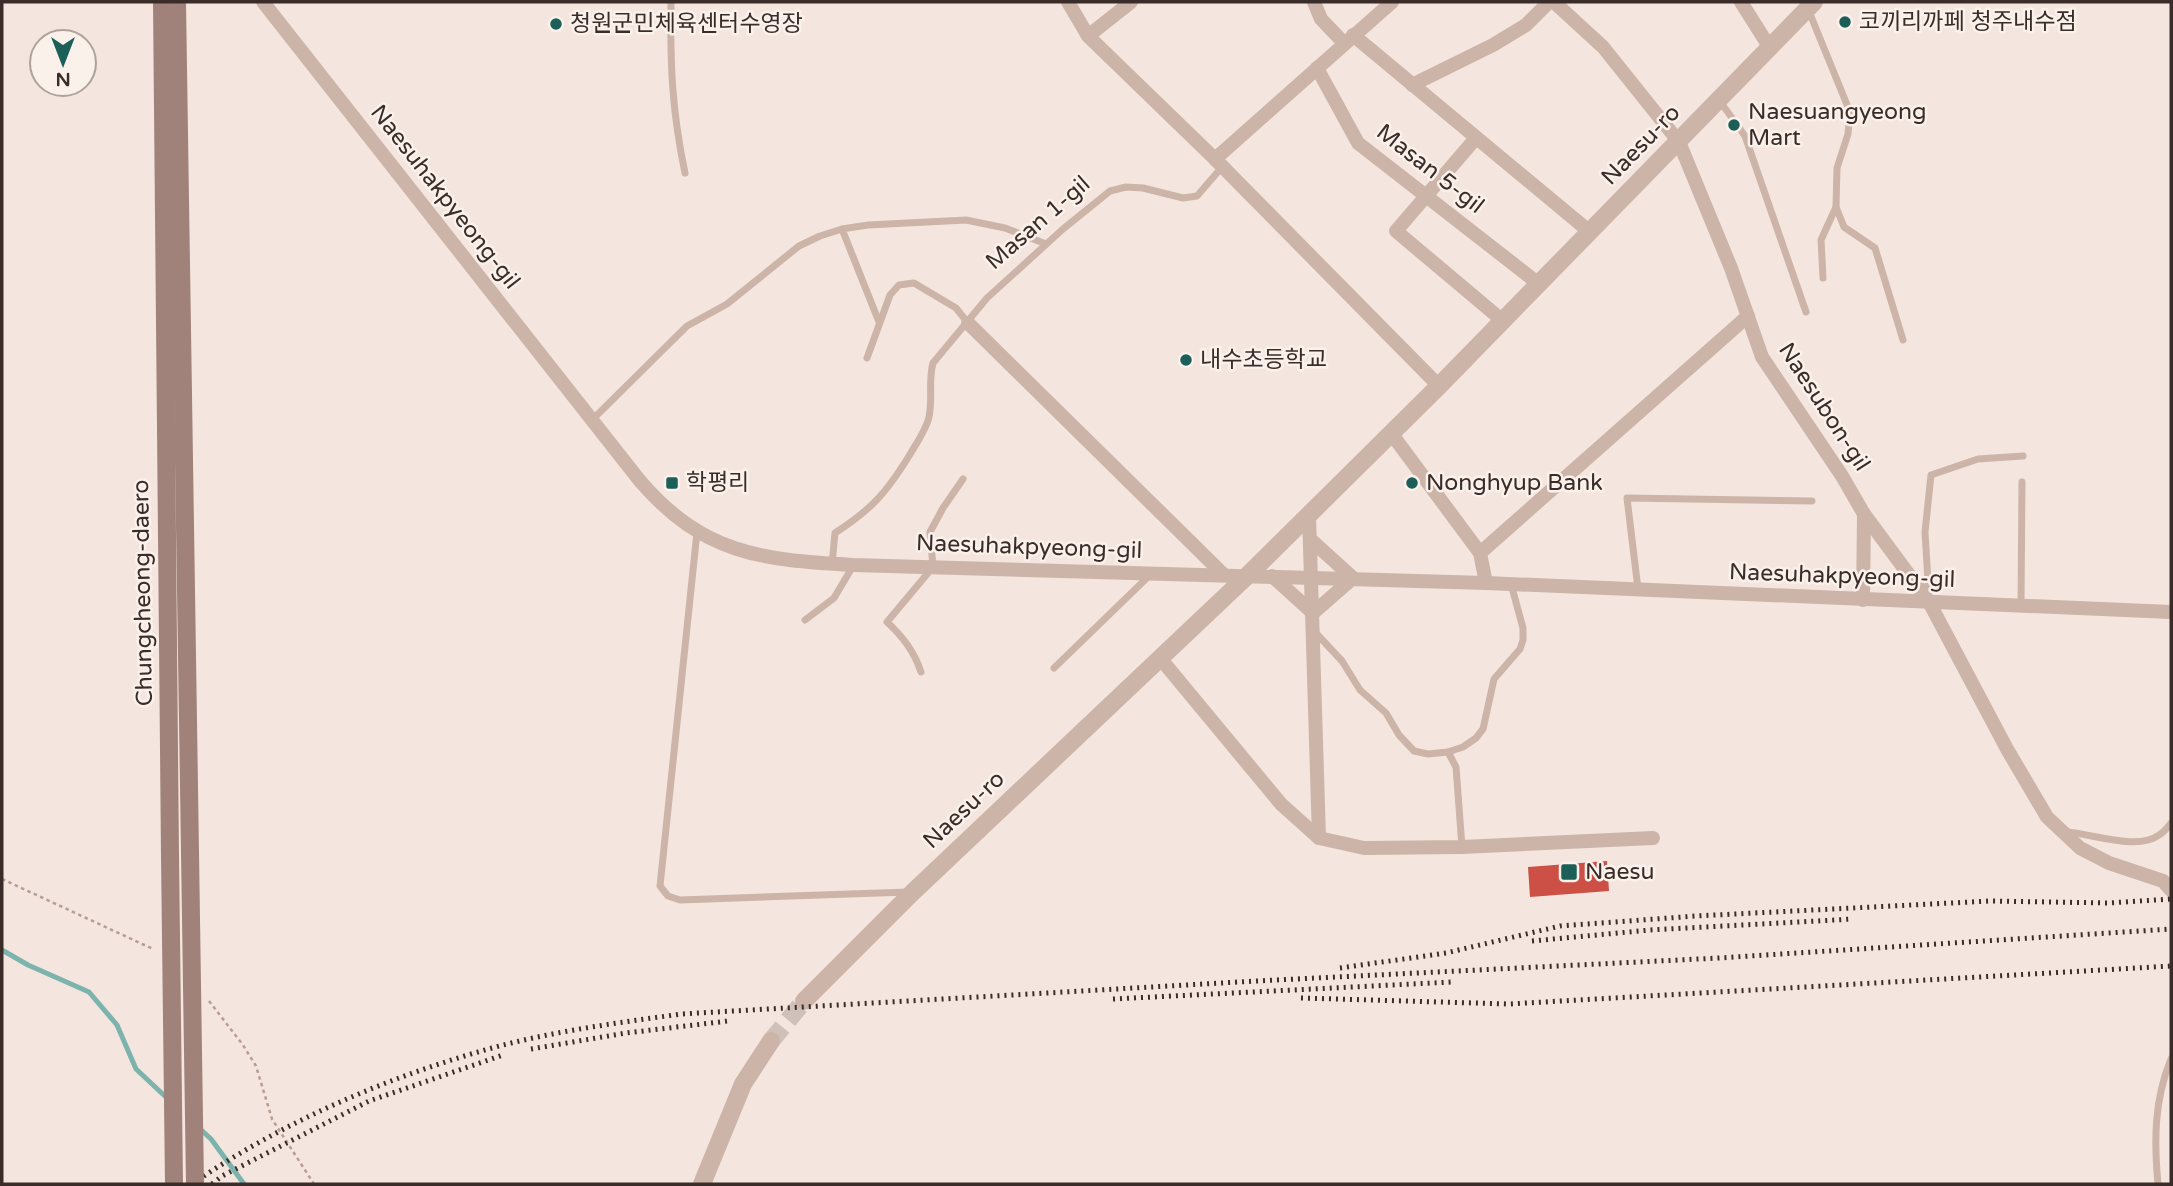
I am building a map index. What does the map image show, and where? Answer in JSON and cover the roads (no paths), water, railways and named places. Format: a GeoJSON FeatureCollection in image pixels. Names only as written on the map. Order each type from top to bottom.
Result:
{"type":"FeatureCollection","features":[{"type":"Feature","properties":{"kind":"main road","name":"Chungcheong-daero"},"geometry":{"type":"LineString","coordinates":[[162,2],[174,1184]]}},
{"type":"Feature","properties":{"kind":"main road","name":"Chungcheong-daero"},"geometry":{"type":"LineString","coordinates":[[181,5],[194,1184]]}},
{"type":"Feature","properties":{"kind":"street","name":"Naesuhakpyeong-gil"},"geometry":{"type":"LineString","coordinates":[[263,2],[659,504],[696,532],[737,551],[765,557],[853,565],[1353,578],[2171,612]]}},
{"type":"Feature","properties":{"kind":"street"},"geometry":{"type":"LineString","coordinates":[[1068,2],[1088,36],[1219,163],[1439,386]]}},
{"type":"Feature","properties":{"kind":"street"},"geometry":{"type":"LineString","coordinates":[[1088,36],[1131,2]]}},
{"type":"Feature","properties":{"kind":"street"},"geometry":{"type":"LineString","coordinates":[[1314,2],[1321,19],[1412,85],[1590,232]]}},
{"type":"Feature","properties":{"kind":"street"},"geometry":{"type":"LineString","coordinates":[[1219,163],[1317,68],[1392,2]]}},
{"type":"Feature","properties":{"kind":"street"},"geometry":{"type":"LineString","coordinates":[[1412,85],[1493,45],[1526,25],[1552,2],[1603,47],[1679,142]]}},
{"type":"Feature","properties":{"kind":"street"},"geometry":{"type":"LineString","coordinates":[[1741,2],[1770,48]]}},
{"type":"Feature","properties":{"kind":"street","name":"Naesu-ro"},"geometry":{"type":"LineString","coordinates":[[804,1001],[912,892],[1248,576],[1439,386],[1811,5]]}},
{"type":"Feature","properties":{"kind":"street","name":"Masan 5-gil"},"geometry":{"type":"LineString","coordinates":[[1317,68],[1358,142],[1539,284]]}},
{"type":"Feature","properties":{"kind":"street"},"geometry":{"type":"LineString","coordinates":[[1476,138],[1396,231],[1503,321]]}},
{"type":"Feature","properties":{"kind":"street","name":"Naesubon-gil"},"geometry":{"type":"LineString","coordinates":[[1679,142],[1731,268],[1762,357],[1842,476],[1864,514],[1929,602],[2007,749],[2048,817],[2080,848],[2109,863],[2162,881],[2171,890]]}},
{"type":"Feature","properties":{"kind":"street"},"geometry":{"type":"LineString","coordinates":[[1480,553],[1748,316]]}},
{"type":"Feature","properties":{"kind":"street","name":"Naesuhakpyeong-gil"},"geometry":{"type":"LineString","coordinates":[[968,323],[1224,576]]}},
{"type":"Feature","properties":{"kind":"street"},"geometry":{"type":"LineString","coordinates":[[1391,433],[1480,553],[1486,583]]}},
{"type":"Feature","properties":{"kind":"street"},"geometry":{"type":"LineString","coordinates":[[1863,600],[1864,514]]}},
{"type":"Feature","properties":{"kind":"street"},"geometry":{"type":"LineString","coordinates":[[1309,515],[1319,838]]}},
{"type":"Feature","properties":{"kind":"street"},"geometry":{"type":"LineString","coordinates":[[1311,540],[1353,578],[1313,613]]}},
{"type":"Feature","properties":{"kind":"street"},"geometry":{"type":"LineString","coordinates":[[1272,576],[1313,613]]}},
{"type":"Feature","properties":{"kind":"street"},"geometry":{"type":"LineString","coordinates":[[1160,658],[1281,804],[1319,838],[1364,848],[1462,847],[1653,838]]}},
{"type":"Feature","properties":{"kind":"street"},"geometry":{"type":"LineString","coordinates":[[702,1184],[743,1084],[771,1041]]}},
{"type":"Feature","properties":{"kind":"lane"},"geometry":{"type":"LineString","coordinates":[[671,2],[670,72],[685,173]]}},
{"type":"Feature","properties":{"kind":"lane"},"geometry":{"type":"LineString","coordinates":[[1811,5],[1850,113],[1848,134],[1837,168],[1836,206],[1821,240],[1823,278]]}},
{"type":"Feature","properties":{"kind":"lane","name":"Naesubon-gil"},"geometry":{"type":"LineString","coordinates":[[1719,100],[1745,136],[1806,312]]}},
{"type":"Feature","properties":{"kind":"lane","name":"Masan 1-gil"},"geometry":{"type":"LineString","coordinates":[[968,323],[987,298],[1045,244],[1110,191],[1126,187],[1143,188],[1184,198],[1197,196],[1219,163]]}},
{"type":"Feature","properties":{"kind":"lane"},"geometry":{"type":"LineString","coordinates":[[1836,206],[1844,227],[1875,248],[1903,340]]}},
{"type":"Feature","properties":{"kind":"lane"},"geometry":{"type":"LineString","coordinates":[[593,419],[687,326],[727,304],[799,246],[842,229],[868,225],[966,220],[1006,228],[1045,244]]}},
{"type":"Feature","properties":{"kind":"lane"},"geometry":{"type":"LineString","coordinates":[[842,229],[879,322]]}},
{"type":"Feature","properties":{"kind":"lane","name":"Naesuhakpyeong-gil"},"geometry":{"type":"LineString","coordinates":[[867,358],[890,295],[900,285],[914,283],[956,308],[968,323]]}},
{"type":"Feature","properties":{"kind":"lane"},"geometry":{"type":"LineString","coordinates":[[832,564],[835,533],[859,517],[887,491],[916,445],[929,417],[929,375],[933,363],[968,323]]}},
{"type":"Feature","properties":{"kind":"lane","name":"Naesubon-gil"},"geometry":{"type":"LineString","coordinates":[[1929,602],[1925,532],[1931,475],[1978,459],[2023,456]]}},
{"type":"Feature","properties":{"kind":"lane"},"geometry":{"type":"LineString","coordinates":[[921,672],[915,656],[887,622],[933,567],[930,532],[963,479]]}},
{"type":"Feature","properties":{"kind":"lane"},"geometry":{"type":"LineString","coordinates":[[2021,606],[2022,482]]}},
{"type":"Feature","properties":{"kind":"lane"},"geometry":{"type":"LineString","coordinates":[[1638,589],[1627,498],[1812,501]]}},
{"type":"Feature","properties":{"kind":"lane"},"geometry":{"type":"LineString","coordinates":[[696,532],[660,886],[668,896],[680,900],[912,892]]}},
{"type":"Feature","properties":{"kind":"lane"},"geometry":{"type":"LineString","coordinates":[[805,620],[834,598],[853,565]]}},
{"type":"Feature","properties":{"kind":"lane"},"geometry":{"type":"LineString","coordinates":[[1054,668],[1152,574]]}},
{"type":"Feature","properties":{"kind":"lane"},"geometry":{"type":"LineString","coordinates":[[1314,630],[1342,662],[1360,690],[1386,713],[1399,735],[1414,751],[1428,754],[1448,752],[1463,747],[1483,729],[1494,680],[1520,649],[1523,628],[1511,584]]}},
{"type":"Feature","properties":{"kind":"lane"},"geometry":{"type":"LineString","coordinates":[[1448,752],[1457,767],[1462,847]]}},
{"type":"Feature","properties":{"kind":"lane"},"geometry":{"type":"LineString","coordinates":[[2062,832],[2131,843],[2158,837],[2171,823]]}},
{"type":"Feature","properties":{"kind":"lane"},"geometry":{"type":"LineString","coordinates":[[2158,1184],[2156,1115],[2163,1078],[2171,1059]]}},
{"type":"Feature","properties":{"kind":"waterway"},"geometry":{"type":"LineString","coordinates":[[2,950],[28,965],[89,992],[117,1025],[136,1069],[168,1099]]}},
{"type":"Feature","properties":{"kind":"waterway"},"geometry":{"type":"LineString","coordinates":[[198,1127],[211,1139],[244,1184]]}},
{"type":"Feature","properties":{"kind":"tunnel"},"geometry":{"type":"LineString","coordinates":[[771,1041],[804,1001]]}},
{"type":"Feature","properties":{"kind":"railway"},"geometry":{"type":"LineString","coordinates":[[1340,968],[1446,953],[1560,926],[1990,901],[2109,903],[2171,899]]}},
{"type":"Feature","properties":{"kind":"railway"},"geometry":{"type":"LineString","coordinates":[[1532,941],[1650,930],[1853,919]]}},
{"type":"Feature","properties":{"kind":"railway"},"geometry":{"type":"LineString","coordinates":[[192,1184],[299,1121],[413,1073],[492,1048],[539,1037],[681,1014],[1719,958],[2171,929]]}},
{"type":"Feature","properties":{"kind":"railway"},"geometry":{"type":"LineString","coordinates":[[1301,998],[1509,1004],[2171,966]]}},
{"type":"Feature","properties":{"kind":"railway"},"geometry":{"type":"LineString","coordinates":[[1113,999],[1452,982]]}},
{"type":"Feature","properties":{"kind":"railway"},"geometry":{"type":"LineString","coordinates":[[531,1049],[626,1033],[728,1021]]}},
{"type":"Feature","properties":{"kind":"railway"},"geometry":{"type":"LineString","coordinates":[[212,1184],[222,1176],[369,1101],[503,1055]]}},
{"type":"Feature","properties":{"kind":"place","name":"코끼리까페 청주내수점"},"geometry":{"type":"Point","coordinates":[1845,22]}},
{"type":"Feature","properties":{"kind":"place","name":"청원군민체육센터수영장"},"geometry":{"type":"Point","coordinates":[556,24]}},
{"type":"Feature","properties":{"kind":"place","name":"Naesuangyeong Mart"},"geometry":{"type":"Point","coordinates":[1734,125]}},
{"type":"Feature","properties":{"kind":"place","name":"내수초등학교"},"geometry":{"type":"Point","coordinates":[1186,360]}},
{"type":"Feature","properties":{"kind":"place","name":"학평리"},"geometry":{"type":"Point","coordinates":[672,483]}},
{"type":"Feature","properties":{"kind":"place","name":"Nonghyup Bank"},"geometry":{"type":"Point","coordinates":[1412,483]}},
{"type":"Feature","properties":{"kind":"place","name":"Naesu"},"geometry":{"type":"Point","coordinates":[1569,872]}}]}
